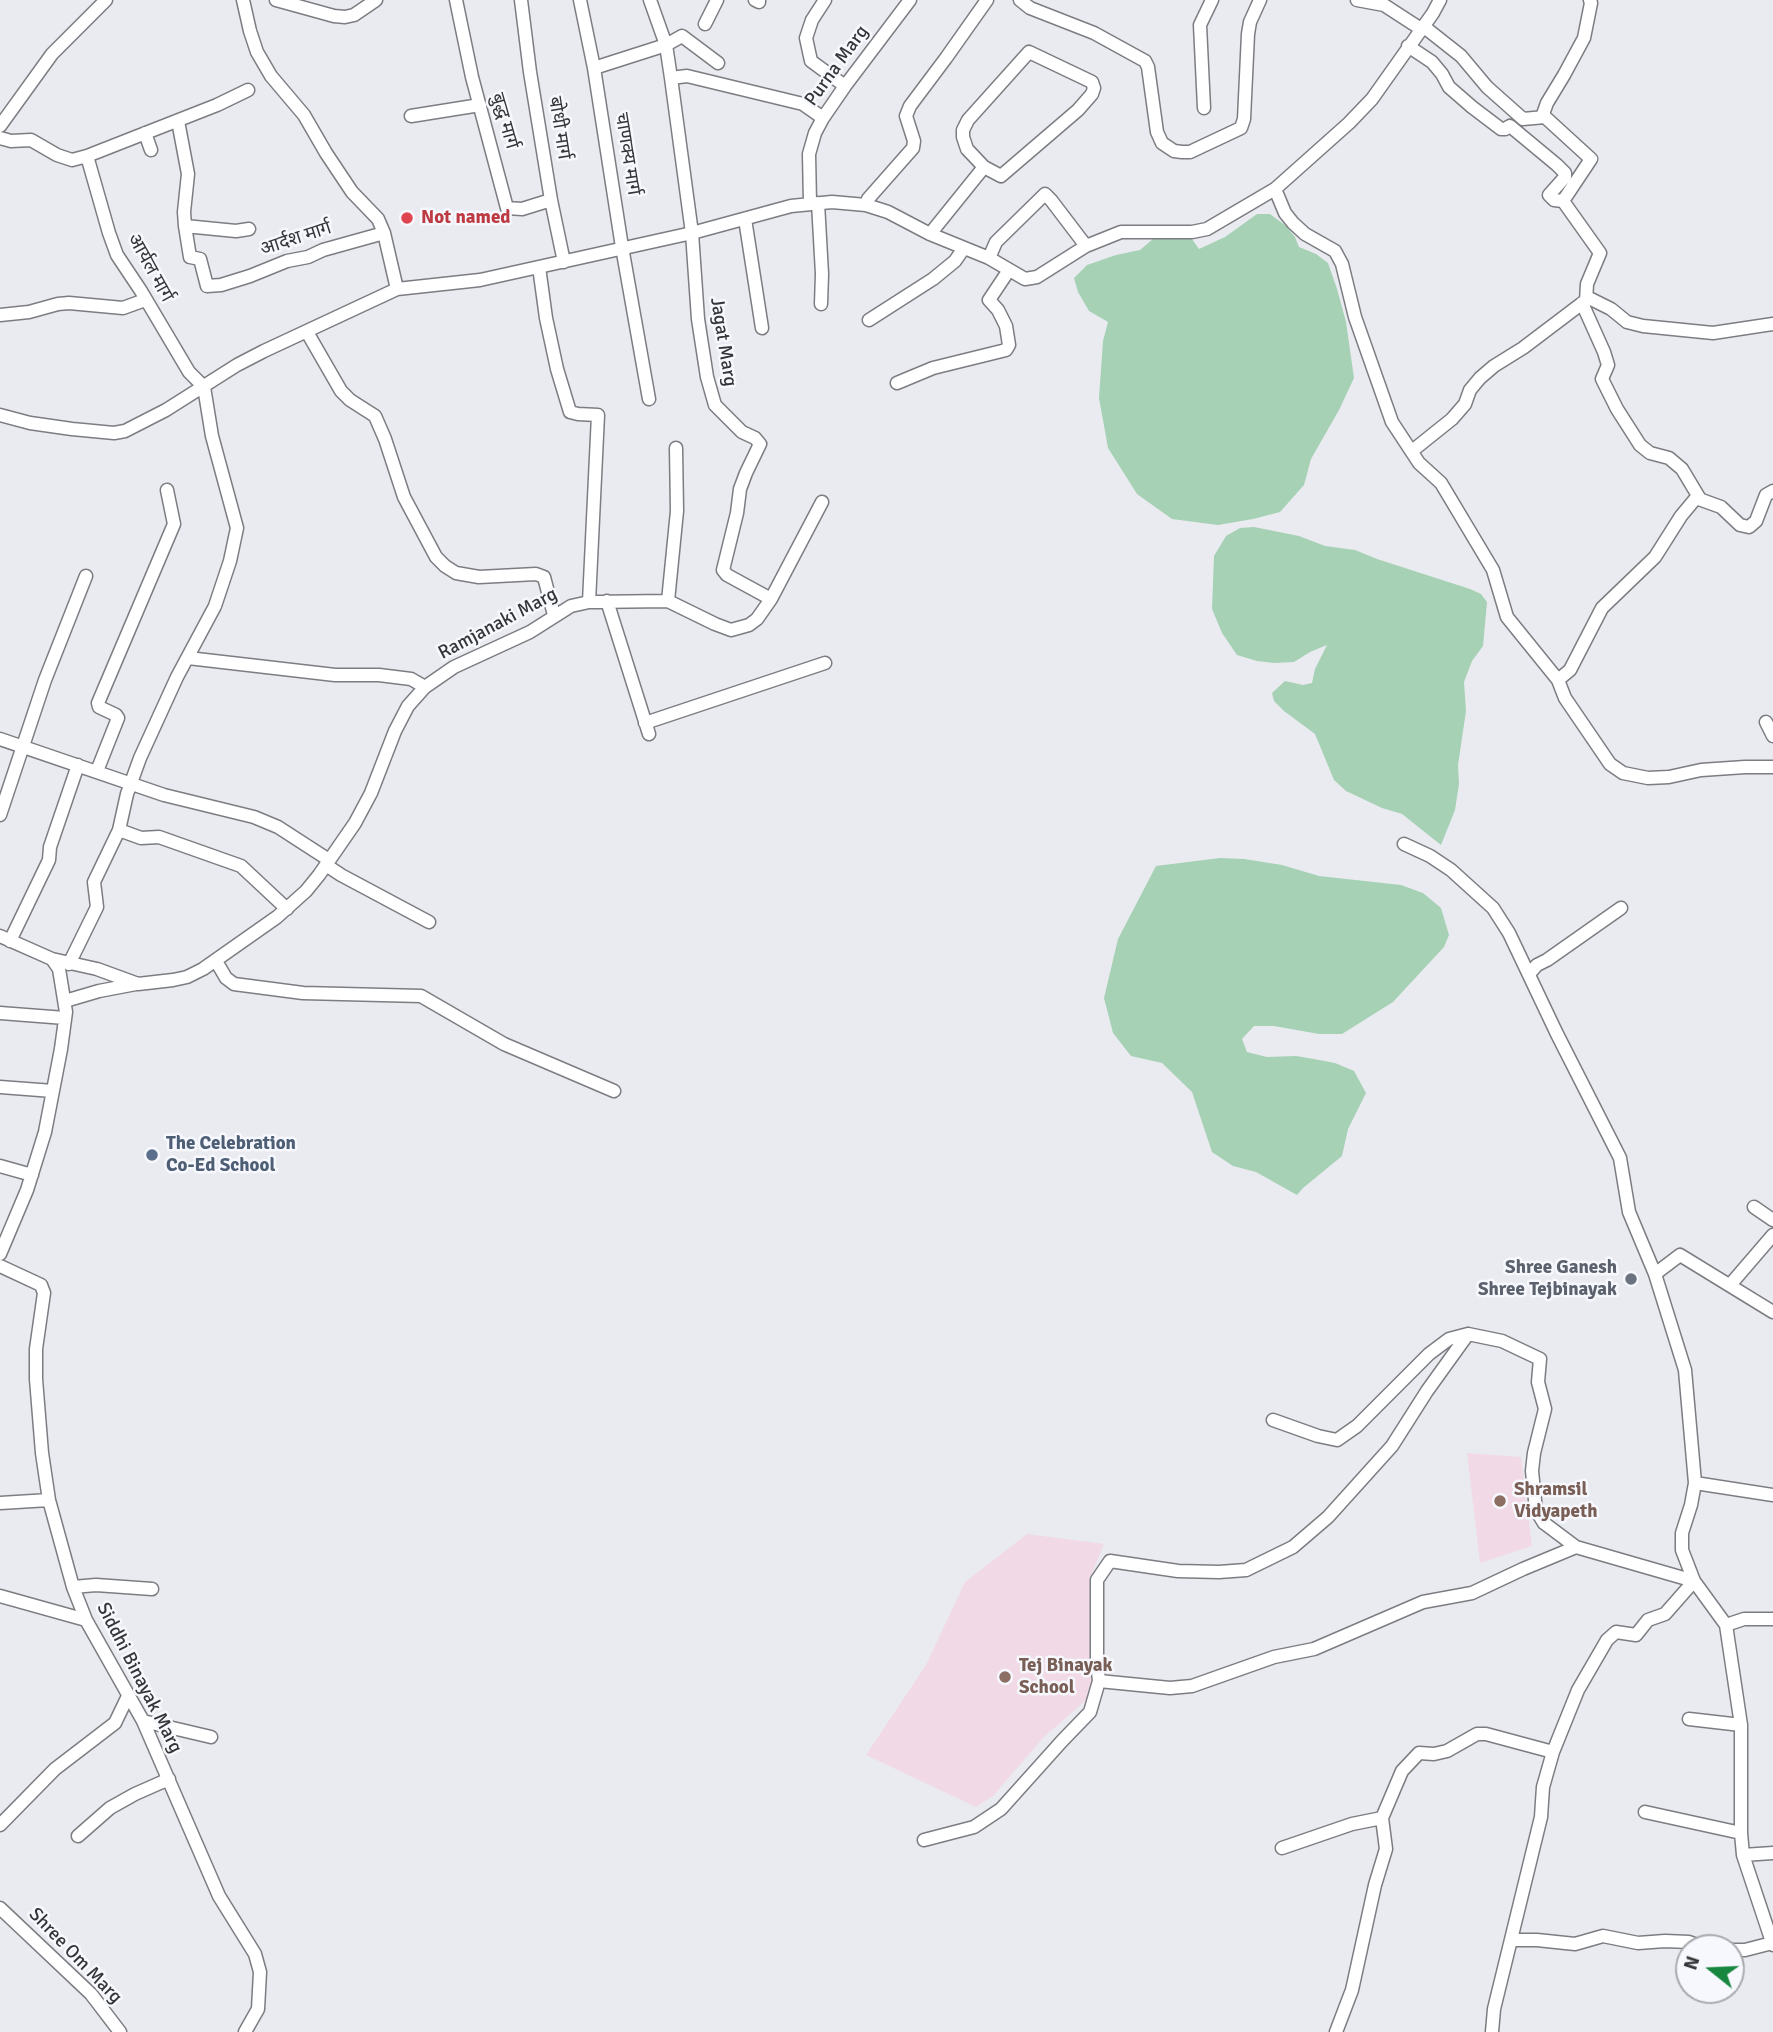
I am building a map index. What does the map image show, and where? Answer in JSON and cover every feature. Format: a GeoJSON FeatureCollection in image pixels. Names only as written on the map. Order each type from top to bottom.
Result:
{"type":"FeatureCollection","features":[{"type":"Feature","properties":{"kind":"street"},"geometry":{"type":"LineString","coordinates":[[0,127],[52,54],[106,0]]}},
{"type":"Feature","properties":{"kind":"street"},"geometry":{"type":"LineString","coordinates":[[276,0],[345,17],[354,15],[376,0]]}},
{"type":"Feature","properties":{"kind":"street","name":"बुद्ध मार्ग"},"geometry":{"type":"LineString","coordinates":[[456,0],[472,77],[507,208],[522,209],[551,200]]}},
{"type":"Feature","properties":{"kind":"street","name":"बोधी मार्ग"},"geometry":{"type":"LineString","coordinates":[[521,0],[551,200],[564,262]]}},
{"type":"Feature","properties":{"kind":"street","name":"चाणक्य मार्ग"},"geometry":{"type":"LineString","coordinates":[[580,0],[594,68],[649,399]]}},
{"type":"Feature","properties":{"kind":"street","name":"Jagat Marg"},"geometry":{"type":"LineString","coordinates":[[650,0],[666,45],[671,78],[692,233],[698,319],[707,377],[715,405],[742,432],[755,438],[760,444],[740,489],[723,570],[727,575],[771,600]]}},
{"type":"Feature","properties":{"kind":"street"},"geometry":{"type":"LineString","coordinates":[[705,24],[717,0]]}},
{"type":"Feature","properties":{"kind":"street"},"geometry":{"type":"LineString","coordinates":[[825,0],[812,20],[806,38],[811,61],[845,86]]}},
{"type":"Feature","properties":{"kind":"street","name":"Purna Marg"},"geometry":{"type":"LineString","coordinates":[[821,304],[822,274],[810,154],[815,133],[845,86],[910,0]]}},
{"type":"Feature","properties":{"kind":"street"},"geometry":{"type":"LineString","coordinates":[[866,205],[868,199],[913,148],[914,141],[906,116],[909,106],[986,0]]}},
{"type":"Feature","properties":{"kind":"street"},"geometry":{"type":"LineString","coordinates":[[1020,0],[1030,8],[1094,33],[1145,61],[1157,132],[1162,143],[1174,151],[1190,152],[1241,128],[1244,119],[1248,34],[1250,22],[1260,0]]}},
{"type":"Feature","properties":{"kind":"street"},"geometry":{"type":"LineString","coordinates":[[1357,0],[1384,5],[1422,27],[1461,56],[1487,87],[1523,118],[1545,117],[1591,159],[1563,201]]}},
{"type":"Feature","properties":{"kind":"street"},"geometry":{"type":"LineString","coordinates":[[0,415],[72,429],[114,433],[135,427],[246,360],[397,289],[480,280],[692,233],[791,206],[832,202],[866,205],[888,212],[930,234],[989,258],[1025,279],[1037,277],[1086,246],[1121,232],[1192,232],[1207,229],[1275,189],[1349,123],[1372,99],[1440,0]]}},
{"type":"Feature","properties":{"kind":"street"},"geometry":{"type":"LineString","coordinates":[[1542,117],[1584,37],[1590,0]]}},
{"type":"Feature","properties":{"kind":"street"},"geometry":{"type":"LineString","coordinates":[[249,1],[250,31],[257,52],[271,76],[304,115],[352,192],[378,219],[384,233],[397,289]]}},
{"type":"Feature","properties":{"kind":"street"},"geometry":{"type":"LineString","coordinates":[[1204,108],[1200,25],[1207,2]]}},
{"type":"Feature","properties":{"kind":"street"},"geometry":{"type":"LineString","coordinates":[[594,68],[666,45],[682,36],[718,63]]}},
{"type":"Feature","properties":{"kind":"street"},"geometry":{"type":"LineString","coordinates":[[1408,47],[1432,62],[1443,74],[1449,87],[1472,107],[1501,129],[1510,126],[1565,173],[1565,177],[1549,195],[1554,200],[1563,201],[1600,253],[1587,284],[1584,302],[1608,365],[1602,379],[1640,445],[1650,453],[1669,458],[1682,469],[1700,499]]}},
{"type":"Feature","properties":{"kind":"street"},"geometry":{"type":"LineString","coordinates":[[1029,52],[1092,82],[1092,94],[1078,110],[1001,176],[984,167],[967,149],[963,130],[968,120],[1029,52]]}},
{"type":"Feature","properties":{"kind":"street"},"geometry":{"type":"LineString","coordinates":[[671,78],[688,76],[803,104],[823,118]]}},
{"type":"Feature","properties":{"kind":"street"},"geometry":{"type":"LineString","coordinates":[[0,138],[11,141],[31,140],[72,160],[178,121],[248,90]]}},
{"type":"Feature","properties":{"kind":"street"},"geometry":{"type":"LineString","coordinates":[[411,116],[480,105]]}},
{"type":"Feature","properties":{"kind":"street"},"geometry":{"type":"LineString","coordinates":[[178,121],[188,173],[185,226],[239,226]]}},
{"type":"Feature","properties":{"kind":"street"},"geometry":{"type":"LineString","coordinates":[[145,133],[151,150]]}},
{"type":"Feature","properties":{"kind":"street","name":"आर्यल मार्ग"},"geometry":{"type":"LineString","coordinates":[[87,156],[117,255],[189,372],[204,387]]}},
{"type":"Feature","properties":{"kind":"street"},"geometry":{"type":"LineString","coordinates":[[930,234],[984,167]]}},
{"type":"Feature","properties":{"kind":"street"},"geometry":{"type":"LineString","coordinates":[[1275,189],[1285,213],[1293,223],[1335,251],[1342,264],[1355,317],[1392,422],[1419,463],[1441,483],[1493,570],[1507,617],[1558,680],[1565,698],[1610,764],[1623,773],[1634,776],[1659,777],[1734,768],[1773,768]]}},
{"type":"Feature","properties":{"kind":"street"},"geometry":{"type":"LineString","coordinates":[[989,258],[996,242],[1045,194],[1086,246]]}},
{"type":"Feature","properties":{"kind":"street"},"geometry":{"type":"LineString","coordinates":[[745,219],[761,328]]}},
{"type":"Feature","properties":{"kind":"street","name":"आर्दश मार्ग"},"geometry":{"type":"LineString","coordinates":[[185,226],[190,257],[200,259],[207,286],[221,285],[287,261],[309,257],[323,250],[384,233]]}},
{"type":"Feature","properties":{"kind":"street"},"geometry":{"type":"LineString","coordinates":[[869,320],[933,279],[955,261],[964,248]]}},
{"type":"Feature","properties":{"kind":"street"},"geometry":{"type":"LineString","coordinates":[[539,267],[546,318],[570,412],[578,415],[598,415],[589,602]]}},
{"type":"Feature","properties":{"kind":"street"},"geometry":{"type":"LineString","coordinates":[[897,383],[933,368],[1006,351],[1009,345],[1006,326],[989,300],[1009,270]]}},
{"type":"Feature","properties":{"kind":"street"},"geometry":{"type":"LineString","coordinates":[[1412,451],[1452,419],[1465,404],[1480,378],[1589,298],[1611,309],[1627,322],[1643,326],[1713,333],[1773,324]]}},
{"type":"Feature","properties":{"kind":"street"},"geometry":{"type":"LineString","coordinates":[[0,315],[69,303],[123,308],[145,300]]}},
{"type":"Feature","properties":{"kind":"street"},"geometry":{"type":"LineString","coordinates":[[307,332],[341,391],[375,416],[404,497],[436,557],[456,573],[479,577],[536,574],[544,577],[554,615]]}},
{"type":"Feature","properties":{"kind":"street"},"geometry":{"type":"LineString","coordinates":[[69,964],[97,907],[94,882],[118,830],[130,784],[161,710],[215,606],[230,561],[237,528],[212,436],[204,387]]}},
{"type":"Feature","properties":{"kind":"street"},"geometry":{"type":"LineString","coordinates":[[668,600],[677,511],[676,448]]}},
{"type":"Feature","properties":{"kind":"street"},"geometry":{"type":"LineString","coordinates":[[97,771],[118,718],[97,703],[174,524],[167,490]]}},
{"type":"Feature","properties":{"kind":"street"},"geometry":{"type":"LineString","coordinates":[[1558,680],[1570,670],[1602,608],[1656,557],[1681,516],[1696,498],[1721,506],[1740,525],[1749,527],[1756,521],[1766,495],[1773,491]]}},
{"type":"Feature","properties":{"kind":"street","name":"Ramjanaki Marg"},"geometry":{"type":"LineString","coordinates":[[5,939],[52,960],[97,969],[138,984],[187,976],[216,961],[287,909],[306,891],[355,823],[371,793],[408,706],[425,687],[454,667],[530,632],[571,606],[589,602],[668,600],[715,624],[731,630],[740,628],[757,619],[771,600],[822,502]]}},
{"type":"Feature","properties":{"kind":"street"},"geometry":{"type":"LineString","coordinates":[[0,815],[5,790],[86,576]]}},
{"type":"Feature","properties":{"kind":"street"},"geometry":{"type":"LineString","coordinates":[[607,601],[647,728],[825,663]]}},
{"type":"Feature","properties":{"kind":"street"},"geometry":{"type":"LineString","coordinates":[[188,658],[335,675],[400,677],[411,679],[425,687]]}},
{"type":"Feature","properties":{"kind":"street"},"geometry":{"type":"LineString","coordinates":[[1766,722],[1773,736]]}},
{"type":"Feature","properties":{"kind":"street"},"geometry":{"type":"LineString","coordinates":[[0,739],[164,795],[254,817],[278,827],[341,875],[429,922]]}},
{"type":"Feature","properties":{"kind":"street"},"geometry":{"type":"LineString","coordinates":[[5,939],[49,860],[50,847],[78,765]]}},
{"type":"Feature","properties":{"kind":"street"},"geometry":{"type":"LineString","coordinates":[[118,830],[141,838],[159,837],[241,866],[287,909]]}},
{"type":"Feature","properties":{"kind":"street"},"geometry":{"type":"LineString","coordinates":[[1405,844],[1451,870],[1493,908],[1509,933],[1620,1158],[1629,1212],[1655,1274],[1685,1370],[1695,1483],[1682,1533],[1682,1550],[1695,1581],[1726,1625],[1741,1725],[1743,1855],[1772,1944],[1745,1950]]}},
{"type":"Feature","properties":{"kind":"street"},"geometry":{"type":"LineString","coordinates":[[1529,974],[1537,965],[1621,908]]}},
{"type":"Feature","properties":{"kind":"street"},"geometry":{"type":"LineString","coordinates":[[0,1254],[27,1191],[45,1132],[53,1091],[65,1018],[65,1001],[59,969],[52,960]]}},
{"type":"Feature","properties":{"kind":"street"},"geometry":{"type":"LineString","coordinates":[[216,961],[226,978],[234,984],[303,993],[421,996],[504,1044],[614,1091]]}},
{"type":"Feature","properties":{"kind":"street"},"geometry":{"type":"LineString","coordinates":[[65,1001],[138,984]]}},
{"type":"Feature","properties":{"kind":"street"},"geometry":{"type":"LineString","coordinates":[[0,1013],[65,1018]]}},
{"type":"Feature","properties":{"kind":"street"},"geometry":{"type":"LineString","coordinates":[[0,1087],[53,1091]]}},
{"type":"Feature","properties":{"kind":"street"},"geometry":{"type":"LineString","coordinates":[[0,1166],[32,1175]]}},
{"type":"Feature","properties":{"kind":"street"},"geometry":{"type":"LineString","coordinates":[[1754,1208],[1773,1220]]}},
{"type":"Feature","properties":{"kind":"street"},"geometry":{"type":"LineString","coordinates":[[1730,1285],[1773,1235]]}},
{"type":"Feature","properties":{"kind":"street"},"geometry":{"type":"LineString","coordinates":[[1655,1274],[1681,1255],[1773,1312]]}},
{"type":"Feature","properties":{"kind":"street","name":"Siddhi Binayak Marg"},"geometry":{"type":"LineString","coordinates":[[0,1266],[41,1285],[44,1293],[36,1349],[36,1379],[49,1500],[73,1587],[86,1620],[143,1721],[219,1896],[256,1954],[260,1972],[258,2009],[246,2032]]}},
{"type":"Feature","properties":{"kind":"street"},"geometry":{"type":"LineString","coordinates":[[1273,1420],[1338,1440],[1357,1426],[1429,1354],[1449,1339],[1468,1334],[1502,1341],[1540,1359],[1538,1382],[1545,1409],[1532,1471],[1536,1510],[1544,1524],[1577,1547],[1695,1581]]}},
{"type":"Feature","properties":{"kind":"street"},"geometry":{"type":"LineString","coordinates":[[924,1840],[974,1826],[1001,1809],[1090,1712],[1100,1681],[1097,1662],[1097,1580],[1110,1560],[1178,1571],[1219,1573],[1246,1570],[1293,1547],[1328,1517],[1392,1446],[1468,1334]]}},
{"type":"Feature","properties":{"kind":"street"},"geometry":{"type":"LineString","coordinates":[[1695,1483],[1773,1495]]}},
{"type":"Feature","properties":{"kind":"street"},"geometry":{"type":"LineString","coordinates":[[0,1503],[49,1500]]}},
{"type":"Feature","properties":{"kind":"street"},"geometry":{"type":"LineString","coordinates":[[1100,1681],[1170,1688],[1192,1686],[1274,1657],[1314,1649],[1423,1602],[1472,1593],[1577,1547]]}},
{"type":"Feature","properties":{"kind":"street"},"geometry":{"type":"LineString","coordinates":[[1492,2032],[1494,2009],[1541,1817],[1542,1787],[1578,1690],[1607,1640],[1616,1632],[1636,1635],[1648,1620],[1665,1614],[1695,1581]]}},
{"type":"Feature","properties":{"kind":"street"},"geometry":{"type":"LineString","coordinates":[[73,1587],[96,1585],[152,1589]]}},
{"type":"Feature","properties":{"kind":"street"},"geometry":{"type":"LineString","coordinates":[[0,1596],[86,1620]]}},
{"type":"Feature","properties":{"kind":"street"},"geometry":{"type":"LineString","coordinates":[[1726,1625],[1744,1619],[1773,1619]]}},
{"type":"Feature","properties":{"kind":"street"},"geometry":{"type":"LineString","coordinates":[[0,1825],[55,1769],[115,1723],[128,1696]]}},
{"type":"Feature","properties":{"kind":"street"},"geometry":{"type":"LineString","coordinates":[[1689,1718],[1741,1725]]}},
{"type":"Feature","properties":{"kind":"street"},"geometry":{"type":"LineString","coordinates":[[143,1721],[211,1737]]}},
{"type":"Feature","properties":{"kind":"street"},"geometry":{"type":"LineString","coordinates":[[1336,2032],[1352,1990],[1374,1885],[1386,1849],[1382,1818],[1402,1771],[1419,1753],[1447,1751],[1477,1734],[1553,1752]]}},
{"type":"Feature","properties":{"kind":"street"},"geometry":{"type":"LineString","coordinates":[[78,1836],[110,1808],[169,1780]]}},
{"type":"Feature","properties":{"kind":"street"},"geometry":{"type":"LineString","coordinates":[[1645,1812],[1741,1833]]}},
{"type":"Feature","properties":{"kind":"street"},"geometry":{"type":"LineString","coordinates":[[1282,1848],[1352,1824],[1382,1818]]}},
{"type":"Feature","properties":{"kind":"street"},"geometry":{"type":"LineString","coordinates":[[1743,1855],[1773,1853]]}},
{"type":"Feature","properties":{"kind":"street","name":"Shree Om Marg"},"geometry":{"type":"LineString","coordinates":[[0,1908],[91,1994],[120,2032]]}},
{"type":"Feature","properties":{"kind":"street"},"geometry":{"type":"LineString","coordinates":[[1512,1940],[1574,1944],[1603,1937],[1638,1944],[1675,1941]]}},
{"type":"Feature","properties":{"kind":"shaded area","name":"Shramsil Vidyapeth"},"geometry":{"type":"Polygon","coordinates":[[[1467,1453],[1521,1457],[1532,1546],[1480,1563],[1467,1453]]]}},
{"type":"Feature","properties":{"kind":"shaded area","name":"Tej Binayak School"},"geometry":{"type":"Polygon","coordinates":[[[1027,1534],[1104,1544],[1090,1578],[1093,1690],[1085,1701],[1043,1738],[993,1796],[976,1807],[866,1755],[926,1665],[965,1582],[1027,1534]]]}},
{"type":"Feature","properties":{"kind":"green space"},"geometry":{"type":"Polygon","coordinates":[[[1257,214],[1270,214],[1286,226],[1299,247],[1328,263],[1346,322],[1354,378],[1311,459],[1304,485],[1280,512],[1218,525],[1172,519],[1137,494],[1108,448],[1099,398],[1103,341],[1108,322],[1089,311],[1078,292],[1074,278],[1087,265],[1140,250],[1154,238],[1175,233],[1192,239],[1199,249],[1225,237],[1257,214]]]}},
{"type":"Feature","properties":{"kind":"green space"},"geometry":{"type":"Polygon","coordinates":[[[1254,527],[1299,536],[1325,546],[1355,550],[1470,589],[1481,594],[1487,602],[1483,646],[1472,661],[1464,682],[1466,711],[1458,765],[1459,784],[1455,810],[1441,845],[1402,814],[1346,791],[1334,780],[1315,734],[1274,701],[1272,693],[1285,681],[1303,685],[1312,683],[1315,669],[1327,645],[1294,662],[1274,663],[1237,655],[1222,633],[1212,609],[1214,556],[1226,536],[1240,528],[1254,527]]]}},
{"type":"Feature","properties":{"kind":"green space"},"geometry":{"type":"Polygon","coordinates":[[[1220,858],[1282,865],[1319,876],[1401,885],[1423,893],[1441,908],[1449,935],[1444,947],[1393,1002],[1342,1034],[1254,1026],[1242,1039],[1247,1052],[1267,1057],[1296,1056],[1314,1059],[1335,1063],[1354,1071],[1366,1093],[1348,1129],[1342,1156],[1297,1195],[1256,1172],[1233,1166],[1212,1152],[1192,1092],[1162,1063],[1131,1056],[1113,1033],[1104,998],[1118,939],[1156,866],[1220,858]]]}},
{"type":"Feature","properties":{"kind":"place","name":"Not named"},"geometry":{"type":"Point","coordinates":[407,218]}},
{"type":"Feature","properties":{"kind":"place","name":"The Celebration Co-Ed School"},"geometry":{"type":"Point","coordinates":[152,1155]}},
{"type":"Feature","properties":{"kind":"place","name":"Shree Ganesh Shree Tejbinayak"},"geometry":{"type":"Point","coordinates":[1631,1279]}},
{"type":"Feature","properties":{"kind":"place","name":"Shramsil Vidyapeth"},"geometry":{"type":"Point","coordinates":[1500,1501]}},
{"type":"Feature","properties":{"kind":"place","name":"Tej Binayak School"},"geometry":{"type":"Point","coordinates":[1005,1677]}}]}
